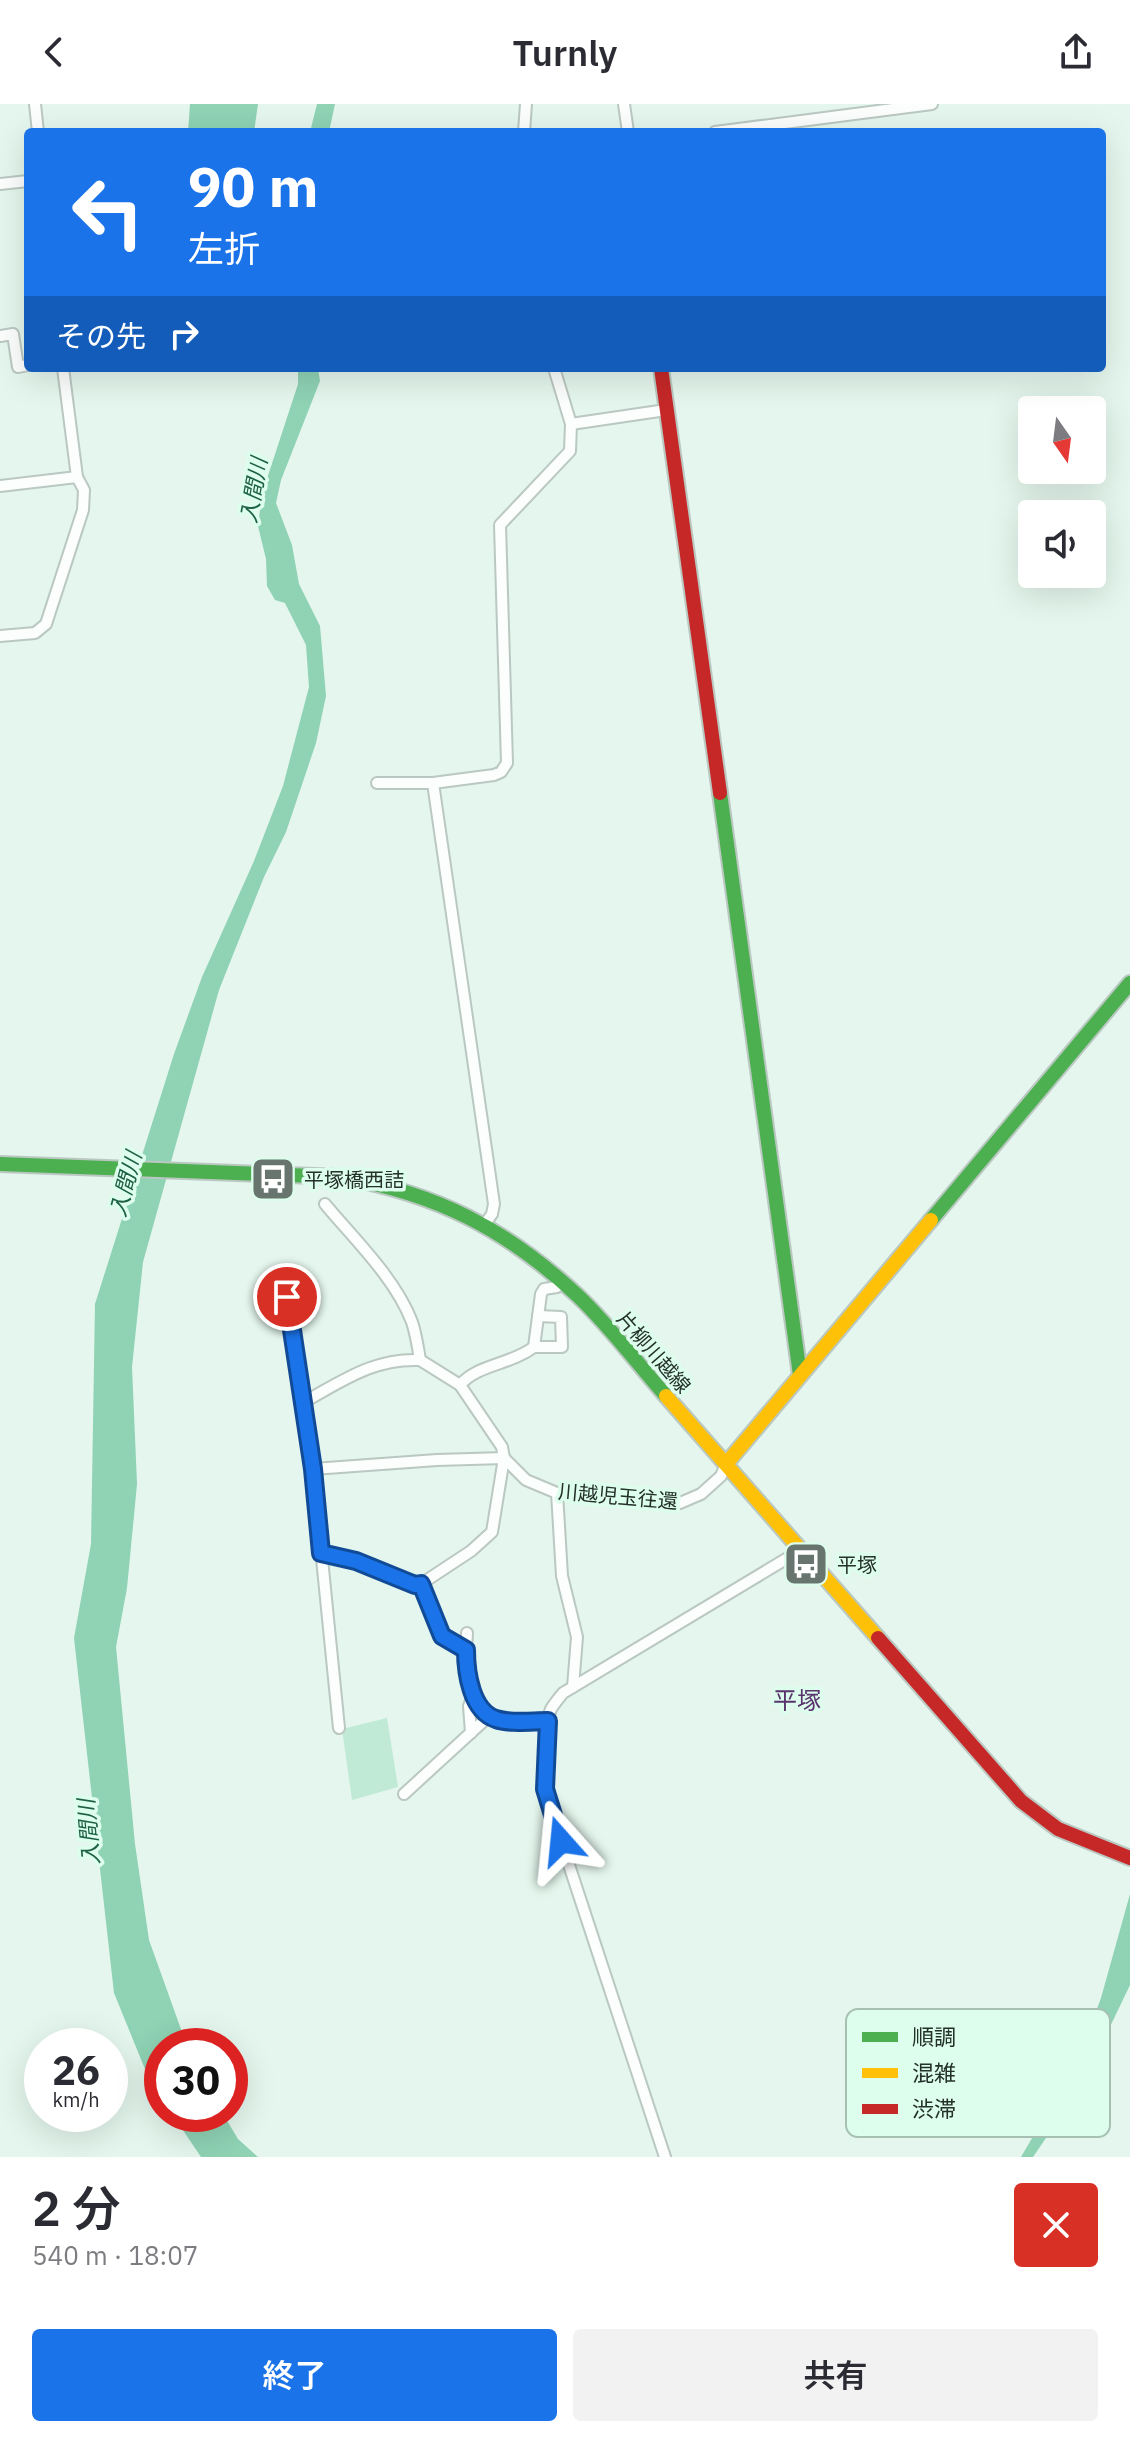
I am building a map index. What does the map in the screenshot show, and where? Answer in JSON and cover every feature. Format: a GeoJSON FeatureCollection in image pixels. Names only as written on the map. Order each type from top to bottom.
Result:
{"type":"FeatureCollection","features":[{"type":"Feature","properties":{"kind":"street"},"geometry":{"type":"LineString","coordinates":[[35,104],[38,128]]}},
{"type":"Feature","properties":{"kind":"street"},"geometry":{"type":"LineString","coordinates":[[524,128],[526,104]]}},
{"type":"Feature","properties":{"kind":"street"},"geometry":{"type":"LineString","coordinates":[[624,104],[627,128]]}},
{"type":"Feature","properties":{"kind":"street"},"geometry":{"type":"LineString","coordinates":[[746,128],[932,104]]}},
{"type":"Feature","properties":{"kind":"street"},"geometry":{"type":"LineString","coordinates":[[0,184],[24,181]]}},
{"type":"Feature","properties":{"kind":"street"},"geometry":{"type":"LineString","coordinates":[[0,336],[13,334],[18,367],[24,366]]}},
{"type":"Feature","properties":{"kind":"street"},"geometry":{"type":"LineString","coordinates":[[0,636],[35,633],[46,624],[83,510],[84,490],[77,477],[64,372]]}},
{"type":"Feature","properties":{"kind":"street"},"geometry":{"type":"LineString","coordinates":[[377,783],[433,783],[494,775],[501,772],[507,763],[500,525],[570,451],[571,424],[555,372]]}},
{"type":"Feature","properties":{"kind":"street"},"geometry":{"type":"LineString","coordinates":[[661,372],[800,1375]]}},
{"type":"Feature","properties":{"kind":"street"},"geometry":{"type":"LineString","coordinates":[[571,424],[666,410]]}},
{"type":"Feature","properties":{"kind":"street"},"geometry":{"type":"LineString","coordinates":[[0,486],[77,477]]}},
{"type":"Feature","properties":{"kind":"street"},"geometry":{"type":"LineString","coordinates":[[433,783],[494,1204],[485,1224]]}},
{"type":"Feature","properties":{"kind":"street"},"geometry":{"type":"LineString","coordinates":[[726,1464],[1130,983]]}},
{"type":"Feature","properties":{"kind":"street","name":"片柳川越線"},"geometry":{"type":"LineString","coordinates":[[0,1164],[320,1175],[382,1184],[441,1203],[485,1224],[578,1296],[1021,1801],[1058,1829],[1130,1858]]}},
{"type":"Feature","properties":{"kind":"street"},"geometry":{"type":"LineString","coordinates":[[325,1204],[370,1257],[404,1307],[414,1330],[420,1360]]}},
{"type":"Feature","properties":{"kind":"street"},"geometry":{"type":"LineString","coordinates":[[285,1282],[313,1469],[339,1728]]}},
{"type":"Feature","properties":{"kind":"street"},"geometry":{"type":"LineString","coordinates":[[534,1347],[541,1294],[544,1289],[557,1287],[563,1282]]}},
{"type":"Feature","properties":{"kind":"street"},"geometry":{"type":"LineString","coordinates":[[460,1385],[470,1374],[514,1360],[534,1347],[562,1347],[561,1317],[538,1316]]}},
{"type":"Feature","properties":{"kind":"street"},"geometry":{"type":"LineString","coordinates":[[304,1402],[371,1365],[420,1360],[460,1385],[498,1438],[504,1458],[492,1532],[471,1551],[421,1584],[415,1585],[356,1561],[321,1553]]}},
{"type":"Feature","properties":{"kind":"street"},"geometry":{"type":"LineString","coordinates":[[313,1469],[504,1458]]}},
{"type":"Feature","properties":{"kind":"street","name":"川越児玉往還"},"geometry":{"type":"LineString","coordinates":[[504,1458],[526,1480],[557,1493],[680,1503],[701,1494],[721,1476],[726,1464]]}},
{"type":"Feature","properties":{"kind":"street"},"geometry":{"type":"LineString","coordinates":[[557,1493],[562,1576],[577,1629],[573,1687]]}},
{"type":"Feature","properties":{"kind":"street"},"geometry":{"type":"LineString","coordinates":[[665,2157],[548,1801],[545,1789],[548,1721],[552,1708],[563,1693],[801,1550]]}},
{"type":"Feature","properties":{"kind":"street"},"geometry":{"type":"LineString","coordinates":[[421,1584],[442,1636],[466,1650]]}},
{"type":"Feature","properties":{"kind":"street"},"geometry":{"type":"LineString","coordinates":[[467,1633],[469,1678],[474,1694],[489,1716],[498,1720],[548,1721]]}},
{"type":"Feature","properties":{"kind":"street"},"geometry":{"type":"LineString","coordinates":[[471,1733],[469,1706],[474,1694]]}},
{"type":"Feature","properties":{"kind":"street"},"geometry":{"type":"LineString","coordinates":[[404,1794],[489,1716]]}},
{"type":"Feature","properties":{"kind":"shaded area"},"geometry":{"type":"Polygon","coordinates":[[[190,104],[258,104],[255,128],[188,128],[190,104]]]}},
{"type":"Feature","properties":{"kind":"shaded area"},"geometry":{"type":"Polygon","coordinates":[[[317,104],[335,104],[330,128],[311,128],[317,104]]]}},
{"type":"Feature","properties":{"kind":"shaded area"},"geometry":{"type":"Polygon","coordinates":[[[298,372],[319,372],[320,381],[281,480],[276,503],[292,545],[299,584],[320,626],[326,696],[316,743],[286,832],[264,877],[219,990],[143,1262],[132,1367],[137,1484],[127,1588],[116,1647],[135,1844],[149,1940],[181,2028],[144,2028],[144,2067],[114,1993],[74,1638],[91,1544],[95,1304],[174,1054],[202,977],[254,861],[283,786],[309,687],[306,645],[285,603],[275,600],[267,586],[266,559],[258,526],[262,494],[298,384],[298,372]]]}},
{"type":"Feature","properties":{"kind":"shaded area"},"geometry":{"type":"Polygon","coordinates":[[[387,1718],[398,1787],[352,1800],[342,1729],[387,1718]]]}},
{"type":"Feature","properties":{"kind":"shaded area"},"geometry":{"type":"Polygon","coordinates":[[[1130,1894],[1130,1985],[1110,2027],[1110,2009],[1097,2009],[1130,1894]]]}},
{"type":"Feature","properties":{"kind":"shaded area"},"geometry":{"type":"Polygon","coordinates":[[[184,2132],[234,2132],[258,2157],[201,2157],[184,2132]]]}},
{"type":"Feature","properties":{"kind":"shaded area"},"geometry":{"type":"Polygon","coordinates":[[[1033,2137],[1047,2137],[1033,2157],[1021,2157],[1033,2137]]]}},
{"type":"Feature","properties":{"kind":"traffic: fast"},"geometry":{"type":"LineString","coordinates":[[720,793],[800,1375]]}},
{"type":"Feature","properties":{"kind":"traffic: fast"},"geometry":{"type":"LineString","coordinates":[[931,1220],[1130,983]]}},
{"type":"Feature","properties":{"kind":"traffic: fast"},"geometry":{"type":"LineString","coordinates":[[0,1164],[341,1177],[408,1193],[468,1217],[524,1251],[577,1295],[666,1396]]}},
{"type":"Feature","properties":{"kind":"traffic: slow"},"geometry":{"type":"LineString","coordinates":[[726,1464],[931,1220]]}},
{"type":"Feature","properties":{"kind":"traffic: slow"},"geometry":{"type":"LineString","coordinates":[[666,1396],[878,1638]]}},
{"type":"Feature","properties":{"kind":"traffic: jam"},"geometry":{"type":"LineString","coordinates":[[662,372],[720,793]]}},
{"type":"Feature","properties":{"kind":"traffic: jam"},"geometry":{"type":"LineString","coordinates":[[878,1638],[1021,1801],[1058,1829],[1130,1858]]}},
{"type":"Feature","properties":{"kind":"place","name":"平塚橋西詰"},"geometry":{"type":"Point","coordinates":[273,1179]}},
{"type":"Feature","properties":{"kind":"place","name":"平塚"},"geometry":{"type":"Point","coordinates":[806,1564]}},
{"type":"Feature","properties":{"kind":"district","name":"平塚"},"geometry":{"type":"Point","coordinates":[797,1700]}},
{"type":"Feature","properties":{"kind":"route"},"geometry":{"type":"LineString","coordinates":[[287,1297],[313,1469],[321,1553],[356,1561],[415,1585],[421,1584],[442,1636],[466,1650],[470,1683],[479,1704],[489,1716],[498,1720],[548,1721],[545,1789],[561,1841]]}},
{"type":"Feature","properties":{"kind":"water label","name":"入間川"},"geometry":{"type":"Point","coordinates":[253,490]}},
{"type":"Feature","properties":{"kind":"water label","name":"入間川"},"geometry":{"type":"Point","coordinates":[125,1184]}},
{"type":"Feature","properties":{"kind":"water label","name":"入間川"},"geometry":{"type":"Point","coordinates":[88,1832]}}]}
